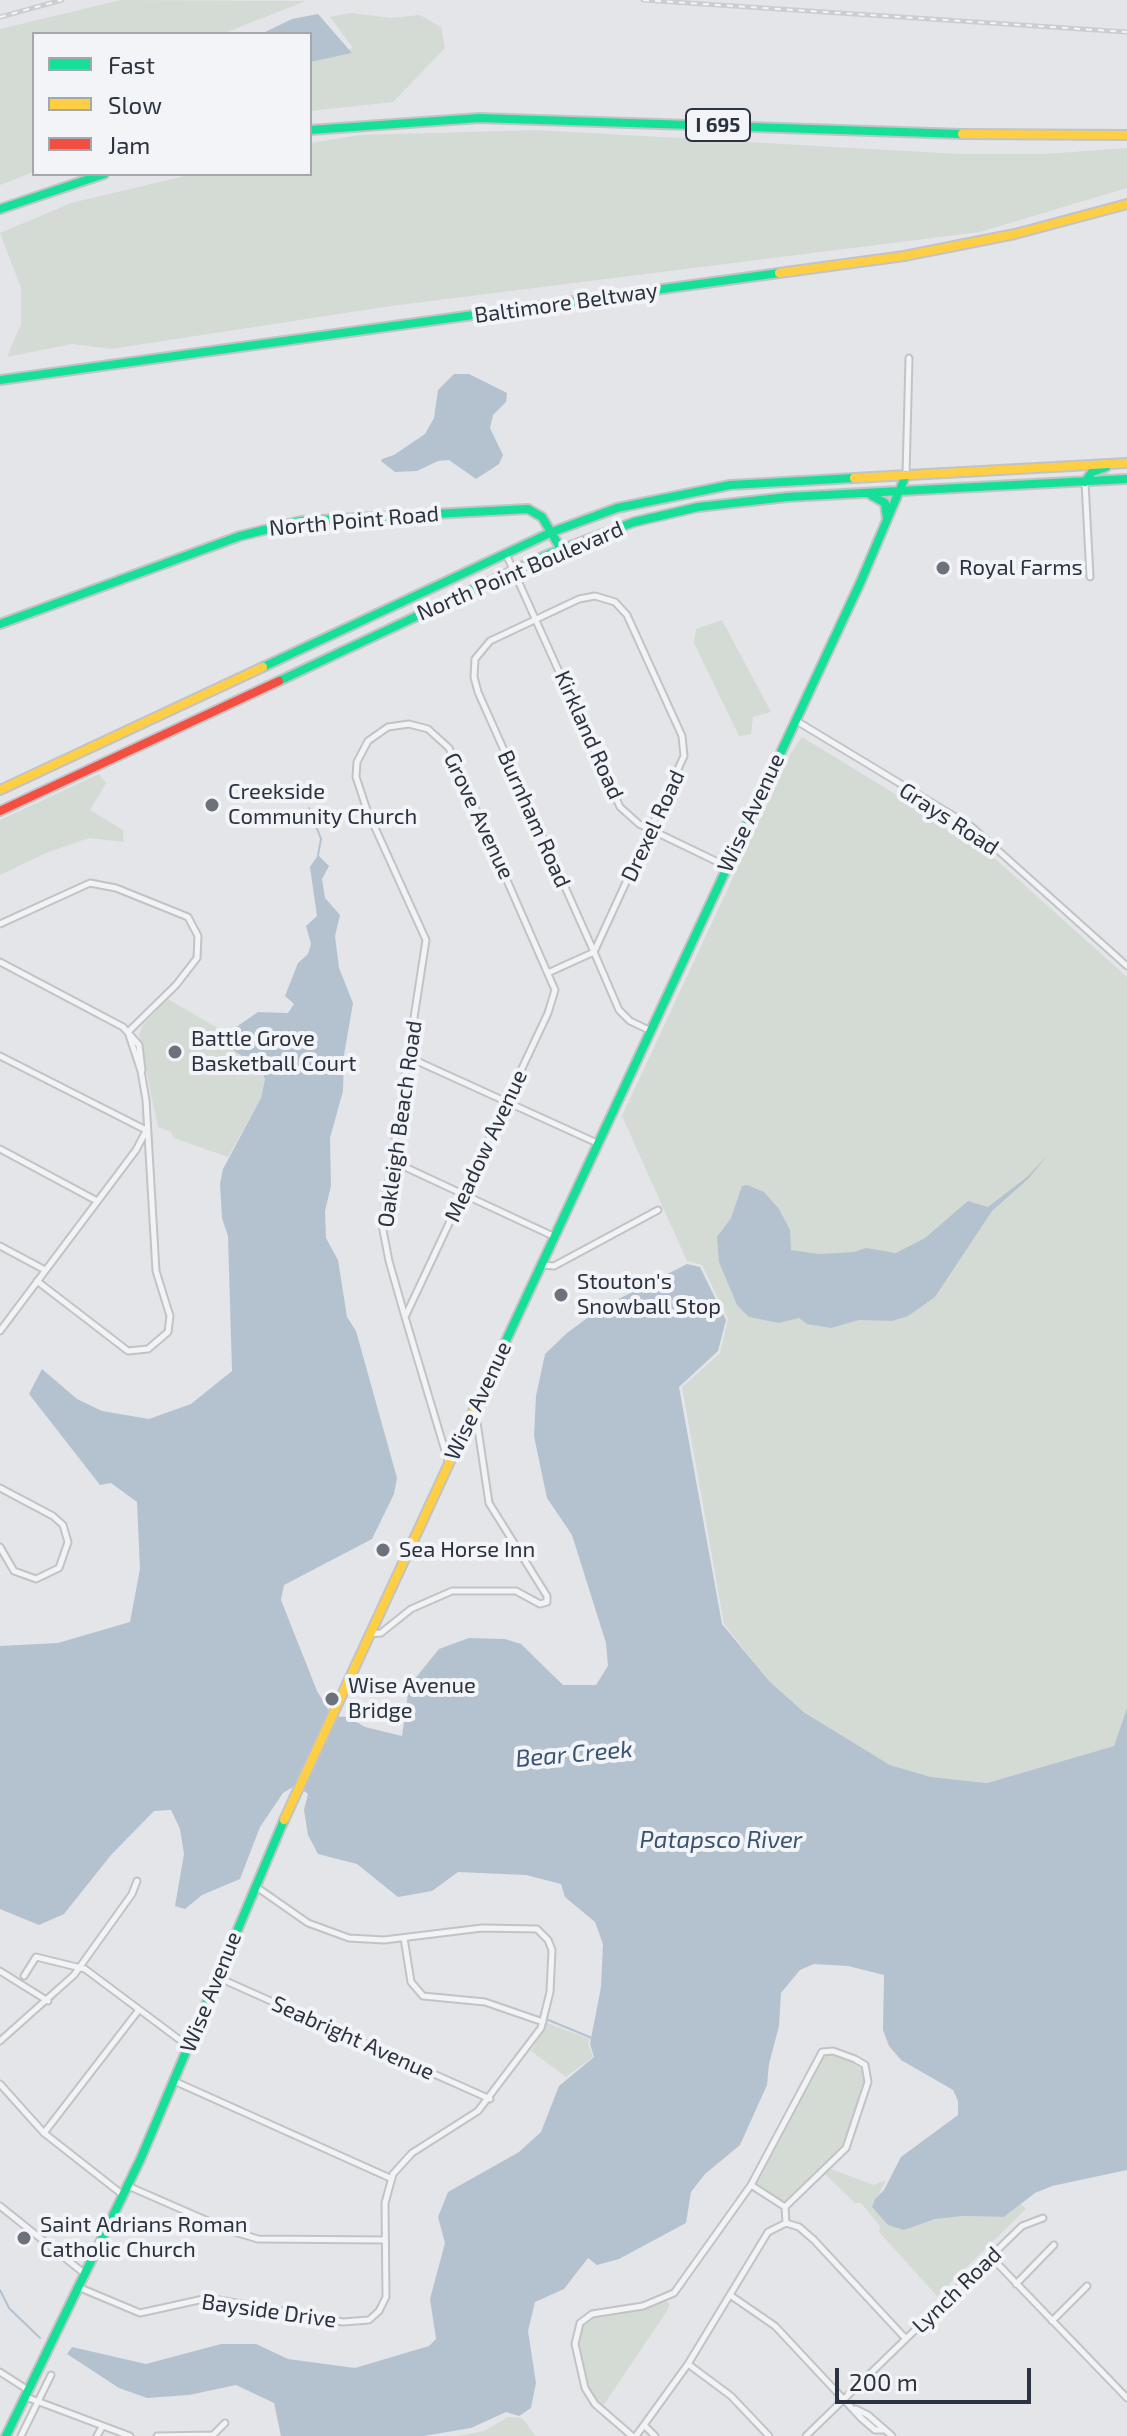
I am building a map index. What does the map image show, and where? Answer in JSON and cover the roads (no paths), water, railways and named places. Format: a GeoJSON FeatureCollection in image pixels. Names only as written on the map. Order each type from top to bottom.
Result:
{"type":"FeatureCollection","features":[{"type":"Feature","properties":{"kind":"main road","name":"I 695"},"geometry":{"type":"LineString","coordinates":[[312,130],[479,118],[1011,136],[1127,135]]}},
{"type":"Feature","properties":{"kind":"main road"},"geometry":{"type":"LineString","coordinates":[[0,209],[98,176]]}},
{"type":"Feature","properties":{"kind":"main road","name":"Baltimore Beltway"},"geometry":{"type":"LineString","coordinates":[[0,380],[904,256],[1028,231],[1127,204]]}},
{"type":"Feature","properties":{"kind":"main road","name":"North Point Boulevard"},"geometry":{"type":"LineString","coordinates":[[2,789],[506,553],[617,508],[693,490],[774,481],[1127,463]]}},
{"type":"Feature","properties":{"kind":"main road"},"geometry":{"type":"LineString","coordinates":[[1085,482],[1092,472],[1113,464]]}},
{"type":"Feature","properties":{"kind":"main road","name":"Wise Avenue"},"geometry":{"type":"LineString","coordinates":[[6,2436],[128,2186],[254,1885],[725,866],[881,538],[906,475]]}},
{"type":"Feature","properties":{"kind":"main road","name":"North Point Boulevard"},"geometry":{"type":"LineString","coordinates":[[0,811],[515,570],[612,529],[678,511],[737,502],[1127,479]]}},
{"type":"Feature","properties":{"kind":"main road"},"geometry":{"type":"LineString","coordinates":[[862,493],[880,498],[887,507],[881,538]]}},
{"type":"Feature","properties":{"kind":"main road","name":"North Point Road"},"geometry":{"type":"LineString","coordinates":[[0,624],[240,536],[285,524],[522,509],[538,514],[561,549]]}},
{"type":"Feature","properties":{"kind":"main road"},"geometry":{"type":"LineString","coordinates":[[2,789],[11,805]]}},
{"type":"Feature","properties":{"kind":"street","name":"Wise Avenue"},"geometry":{"type":"LineString","coordinates":[[906,475],[909,358]]}},
{"type":"Feature","properties":{"kind":"street"},"geometry":{"type":"LineString","coordinates":[[1085,482],[1090,577]]}},
{"type":"Feature","properties":{"kind":"street","name":"Kirkland Road"},"geometry":{"type":"LineString","coordinates":[[506,553],[620,807],[631,820],[725,866]]}},
{"type":"Feature","properties":{"kind":"street","name":"Drexel Road"},"geometry":{"type":"LineString","coordinates":[[537,619],[590,596],[609,599],[627,615],[684,743],[683,763],[594,952]]}},
{"type":"Feature","properties":{"kind":"street","name":"Burnham Road"},"geometry":{"type":"LineString","coordinates":[[537,619],[485,645],[475,659],[474,677],[622,1014],[651,1031]]}},
{"type":"Feature","properties":{"kind":"street","name":"Grays Road"},"geometry":{"type":"LineString","coordinates":[[795,720],[972,827],[1127,966]]}},
{"type":"Feature","properties":{"kind":"street","name":"Grove Avenue"},"geometry":{"type":"LineString","coordinates":[[358,788],[357,762],[365,746],[377,734],[409,724],[438,736],[460,771],[550,972]]}},
{"type":"Feature","properties":{"kind":"street","name":"Oakleigh Beach Road"},"geometry":{"type":"LineString","coordinates":[[358,788],[426,940],[383,1234],[449,1465]]}},
{"type":"Feature","properties":{"kind":"street"},"geometry":{"type":"LineString","coordinates":[[0,924],[90,883],[116,888],[188,917],[198,936],[197,958],[176,985],[128,1032]]}},
{"type":"Feature","properties":{"kind":"street"},"geometry":{"type":"LineString","coordinates":[[550,972],[594,952]]}},
{"type":"Feature","properties":{"kind":"street"},"geometry":{"type":"LineString","coordinates":[[0,962],[128,1032],[141,1071],[157,1280],[170,1316],[166,1336],[144,1351],[124,1350],[37,1281]]}},
{"type":"Feature","properties":{"kind":"street","name":"Meadow Avenue"},"geometry":{"type":"LineString","coordinates":[[405,1317],[553,1002],[555,984],[550,972]]}},
{"type":"Feature","properties":{"kind":"street"},"geometry":{"type":"LineString","coordinates":[[0,1056],[146,1130]]}},
{"type":"Feature","properties":{"kind":"street"},"geometry":{"type":"LineString","coordinates":[[408,1057],[598,1143]]}},
{"type":"Feature","properties":{"kind":"street"},"geometry":{"type":"LineString","coordinates":[[0,1331],[146,1130]]}},
{"type":"Feature","properties":{"kind":"street"},"geometry":{"type":"LineString","coordinates":[[0,1149],[97,1201]]}},
{"type":"Feature","properties":{"kind":"street"},"geometry":{"type":"LineString","coordinates":[[392,1161],[554,1237]]}},
{"type":"Feature","properties":{"kind":"street"},"geometry":{"type":"LineString","coordinates":[[541,1265],[554,1266],[658,1210]]}},
{"type":"Feature","properties":{"kind":"street"},"geometry":{"type":"LineString","coordinates":[[0,1246],[45,1270]]}},
{"type":"Feature","properties":{"kind":"street"},"geometry":{"type":"LineString","coordinates":[[370,1634],[381,1633],[411,1609],[452,1591],[516,1591],[540,1604],[547,1602],[547,1596],[489,1503],[475,1409]]}},
{"type":"Feature","properties":{"kind":"street"},"geometry":{"type":"LineString","coordinates":[[0,1488],[53,1516],[63,1525],[68,1542],[67,1554],[59,1568],[36,1579],[14,1571],[0,1547]]}},
{"type":"Feature","properties":{"kind":"street"},"geometry":{"type":"LineString","coordinates":[[0,2041],[48,2001],[80,1967],[132,1894],[137,1881]]}},
{"type":"Feature","properties":{"kind":"street"},"geometry":{"type":"LineString","coordinates":[[174,2081],[390,2178],[406,2158],[478,2111],[490,2099],[535,2040],[543,2022],[552,1950],[548,1940],[537,1929],[482,1928],[365,1940],[329,1933],[308,1923],[254,1885]]}},
{"type":"Feature","properties":{"kind":"street"},"geometry":{"type":"LineString","coordinates":[[404,1938],[411,1982],[423,1996],[485,2002],[543,2022]]}},
{"type":"Feature","properties":{"kind":"street"},"geometry":{"type":"LineString","coordinates":[[24,1976],[36,1957],[80,1967],[106,1982],[138,2011],[189,2046]]}},
{"type":"Feature","properties":{"kind":"street"},"geometry":{"type":"LineString","coordinates":[[0,1971],[48,2001]]}},
{"type":"Feature","properties":{"kind":"street","name":"Seabright Avenue"},"geometry":{"type":"LineString","coordinates":[[217,1977],[490,2099]]}},
{"type":"Feature","properties":{"kind":"street"},"geometry":{"type":"LineString","coordinates":[[44,2133],[138,2011]]}},
{"type":"Feature","properties":{"kind":"street"},"geometry":{"type":"LineString","coordinates":[[786,2223],[785,2207],[846,2148],[866,2090],[865,2065],[833,2051],[822,2052],[751,2185],[674,2293],[643,2306],[592,2314],[575,2333],[589,2396],[634,2436],[645,2426],[688,2364],[768,2232],[786,2223],[799,2227],[814,2240],[906,2339]]}},
{"type":"Feature","properties":{"kind":"street"},"geometry":{"type":"LineString","coordinates":[[0,2084],[44,2133],[123,2195]]}},
{"type":"Feature","properties":{"kind":"street","name":"Bayside Drive"},"geometry":{"type":"LineString","coordinates":[[78,2287],[140,2313],[208,2298],[360,2323],[373,2318],[385,2302],[386,2195],[390,2178]]}},
{"type":"Feature","properties":{"kind":"street"},"geometry":{"type":"LineString","coordinates":[[751,2185],[785,2207]]}},
{"type":"Feature","properties":{"kind":"street"},"geometry":{"type":"LineString","coordinates":[[128,2186],[231,2231],[258,2239],[385,2240]]}},
{"type":"Feature","properties":{"kind":"street"},"geometry":{"type":"LineString","coordinates":[[0,2206],[85,2274]]}},
{"type":"Feature","properties":{"kind":"street","name":"Lynch Road"},"geometry":{"type":"LineString","coordinates":[[806,2436],[1022,2226],[1043,2218]]}},
{"type":"Feature","properties":{"kind":"street"},"geometry":{"type":"LineString","coordinates":[[1016,2284],[1054,2245]]}},
{"type":"Feature","properties":{"kind":"street"},"geometry":{"type":"LineString","coordinates":[[991,2257],[1127,2398]]}},
{"type":"Feature","properties":{"kind":"street"},"geometry":{"type":"LineString","coordinates":[[1052,2321],[1087,2286]]}},
{"type":"Feature","properties":{"kind":"street"},"geometry":{"type":"LineString","coordinates":[[730,2295],[775,2326],[875,2430],[884,2430],[892,2436]]}},
{"type":"Feature","properties":{"kind":"street"},"geometry":{"type":"LineString","coordinates":[[688,2364],[731,2396],[769,2436]]}},
{"type":"Feature","properties":{"kind":"street"},"geometry":{"type":"LineString","coordinates":[[0,2372],[38,2401],[130,2436]]}},
{"type":"Feature","properties":{"kind":"street"},"geometry":{"type":"LineString","coordinates":[[21,2436],[51,2375]]}},
{"type":"Feature","properties":{"kind":"street"},"geometry":{"type":"LineString","coordinates":[[157,2436],[213,2435],[225,2423]]}},
{"type":"Feature","properties":{"kind":"street"},"geometry":{"type":"LineString","coordinates":[[645,2426],[655,2436]]}},
{"type":"Feature","properties":{"kind":"street"},"geometry":{"type":"LineString","coordinates":[[97,2436],[102,2427]]}},
{"type":"Feature","properties":{"kind":"water"},"geometry":{"type":"Polygon","coordinates":[[[318,14],[352,53],[312,62],[312,32],[265,32],[292,19],[318,14]]]}},
{"type":"Feature","properties":{"kind":"water"},"geometry":{"type":"Polygon","coordinates":[[[454,374],[469,374],[507,393],[506,402],[493,415],[490,428],[503,455],[499,464],[476,479],[449,460],[438,461],[417,471],[395,472],[382,459],[394,455],[425,434],[434,418],[438,390],[454,374]]]}},
{"type":"Feature","properties":{"kind":"water","name":"Patapsco River"},"geometry":{"type":"Polygon","coordinates":[[[318,855],[329,866],[322,879],[325,898],[340,915],[335,936],[339,968],[353,1003],[344,1055],[343,1091],[330,1138],[331,1186],[325,1211],[326,1238],[338,1260],[347,1317],[356,1331],[397,1478],[394,1494],[372,1539],[284,1585],[281,1600],[317,1691],[332,1716],[348,1717],[365,1727],[402,1736],[409,1686],[439,1649],[469,1638],[505,1639],[521,1644],[563,1685],[596,1685],[608,1666],[606,1643],[572,1535],[547,1498],[534,1436],[536,1396],[545,1354],[601,1308],[687,1264],[700,1267],[726,1320],[718,1351],[679,1387],[722,1624],[770,1682],[805,1713],[890,1765],[931,1777],[987,1783],[1114,1746],[1127,1708],[1127,2170],[1052,2186],[1035,2193],[1004,2217],[935,2219],[904,2230],[888,2225],[872,2207],[875,2199],[884,2190],[901,2157],[958,2115],[958,2101],[953,2090],[901,2060],[889,2046],[883,2030],[884,1975],[848,1966],[814,1964],[800,1970],[781,1993],[779,2026],[767,2085],[740,2145],[705,2174],[691,2192],[686,2223],[619,2259],[597,2265],[588,2258],[564,2289],[535,2302],[528,2331],[536,2383],[531,2408],[519,2416],[506,2412],[471,2428],[424,2436],[281,2436],[274,2403],[236,2385],[189,2395],[147,2398],[119,2388],[67,2354],[72,2347],[146,2364],[221,2344],[256,2344],[288,2359],[355,2368],[429,2346],[436,2339],[430,2299],[445,2243],[438,2217],[448,2192],[519,2152],[541,2132],[559,2086],[594,2057],[590,2044],[601,1987],[603,1944],[595,1922],[565,1897],[561,1884],[526,1875],[458,1872],[432,1891],[398,1897],[357,1864],[318,1854],[308,1835],[304,1810],[308,1794],[296,1785],[283,1793],[260,1827],[240,1879],[202,1895],[185,1909],[175,1906],[184,1854],[180,1829],[171,1810],[154,1811],[111,1855],[64,1914],[39,1925],[0,1909],[0,1646],[58,1643],[130,1622],[140,1569],[137,1502],[111,1483],[100,1485],[29,1394],[42,1369],[77,1399],[102,1411],[149,1419],[191,1404],[232,1371],[228,1236],[222,1218],[220,1184],[223,1169],[261,1098],[265,1079],[261,1069],[232,1049],[222,1037],[258,1012],[288,1013],[294,1004],[285,996],[298,963],[308,954],[311,944],[306,926],[317,916],[310,867],[318,855]]]}},
{"type":"Feature","properties":{"kind":"water"},"geometry":{"type":"Polygon","coordinates":[[[1048,1155],[1028,1179],[992,1211],[935,1297],[908,1316],[892,1321],[859,1320],[831,1328],[807,1324],[799,1318],[779,1323],[749,1317],[737,1305],[719,1262],[717,1237],[731,1218],[742,1186],[764,1192],[779,1209],[790,1230],[791,1250],[819,1254],[854,1252],[866,1248],[896,1253],[925,1238],[968,1201],[988,1207],[1027,1177],[1048,1155]]]}},
{"type":"Feature","properties":{"kind":"waterway"},"geometry":{"type":"LineString","coordinates":[[309,808],[321,839],[318,855]]}},
{"type":"Feature","properties":{"kind":"waterway"},"geometry":{"type":"LineString","coordinates":[[546,2019],[592,2038]]}},
{"type":"Feature","properties":{"kind":"waterway"},"geometry":{"type":"LineString","coordinates":[[0,2290],[9,2308],[40,2338]]}},
{"type":"Feature","properties":{"kind":"railway"},"geometry":{"type":"LineString","coordinates":[[0,17],[62,0]]}},
{"type":"Feature","properties":{"kind":"railway"},"geometry":{"type":"LineString","coordinates":[[643,0],[1127,32]]}},
{"type":"Feature","properties":{"kind":"place","name":"Royal Farms"},"geometry":{"type":"Point","coordinates":[943,568]}},
{"type":"Feature","properties":{"kind":"place","name":"Creekside Community Church"},"geometry":{"type":"Point","coordinates":[212,805]}},
{"type":"Feature","properties":{"kind":"place","name":"Battle Grove Basketball Court"},"geometry":{"type":"Point","coordinates":[175,1052]}},
{"type":"Feature","properties":{"kind":"place","name":"Stouton's Snowball Stop"},"geometry":{"type":"Point","coordinates":[561,1295]}},
{"type":"Feature","properties":{"kind":"place","name":"Sea Horse Inn"},"geometry":{"type":"Point","coordinates":[383,1550]}},
{"type":"Feature","properties":{"kind":"place","name":"Wise Avenue Bridge"},"geometry":{"type":"Point","coordinates":[332,1699]}},
{"type":"Feature","properties":{"kind":"place","name":"Saint Adrians Roman Catholic Church"},"geometry":{"type":"Point","coordinates":[24,2238]}},
{"type":"Feature","properties":{"kind":"water label","name":"Bear Creek"},"geometry":{"type":"Point","coordinates":[574,1754]}}]}
